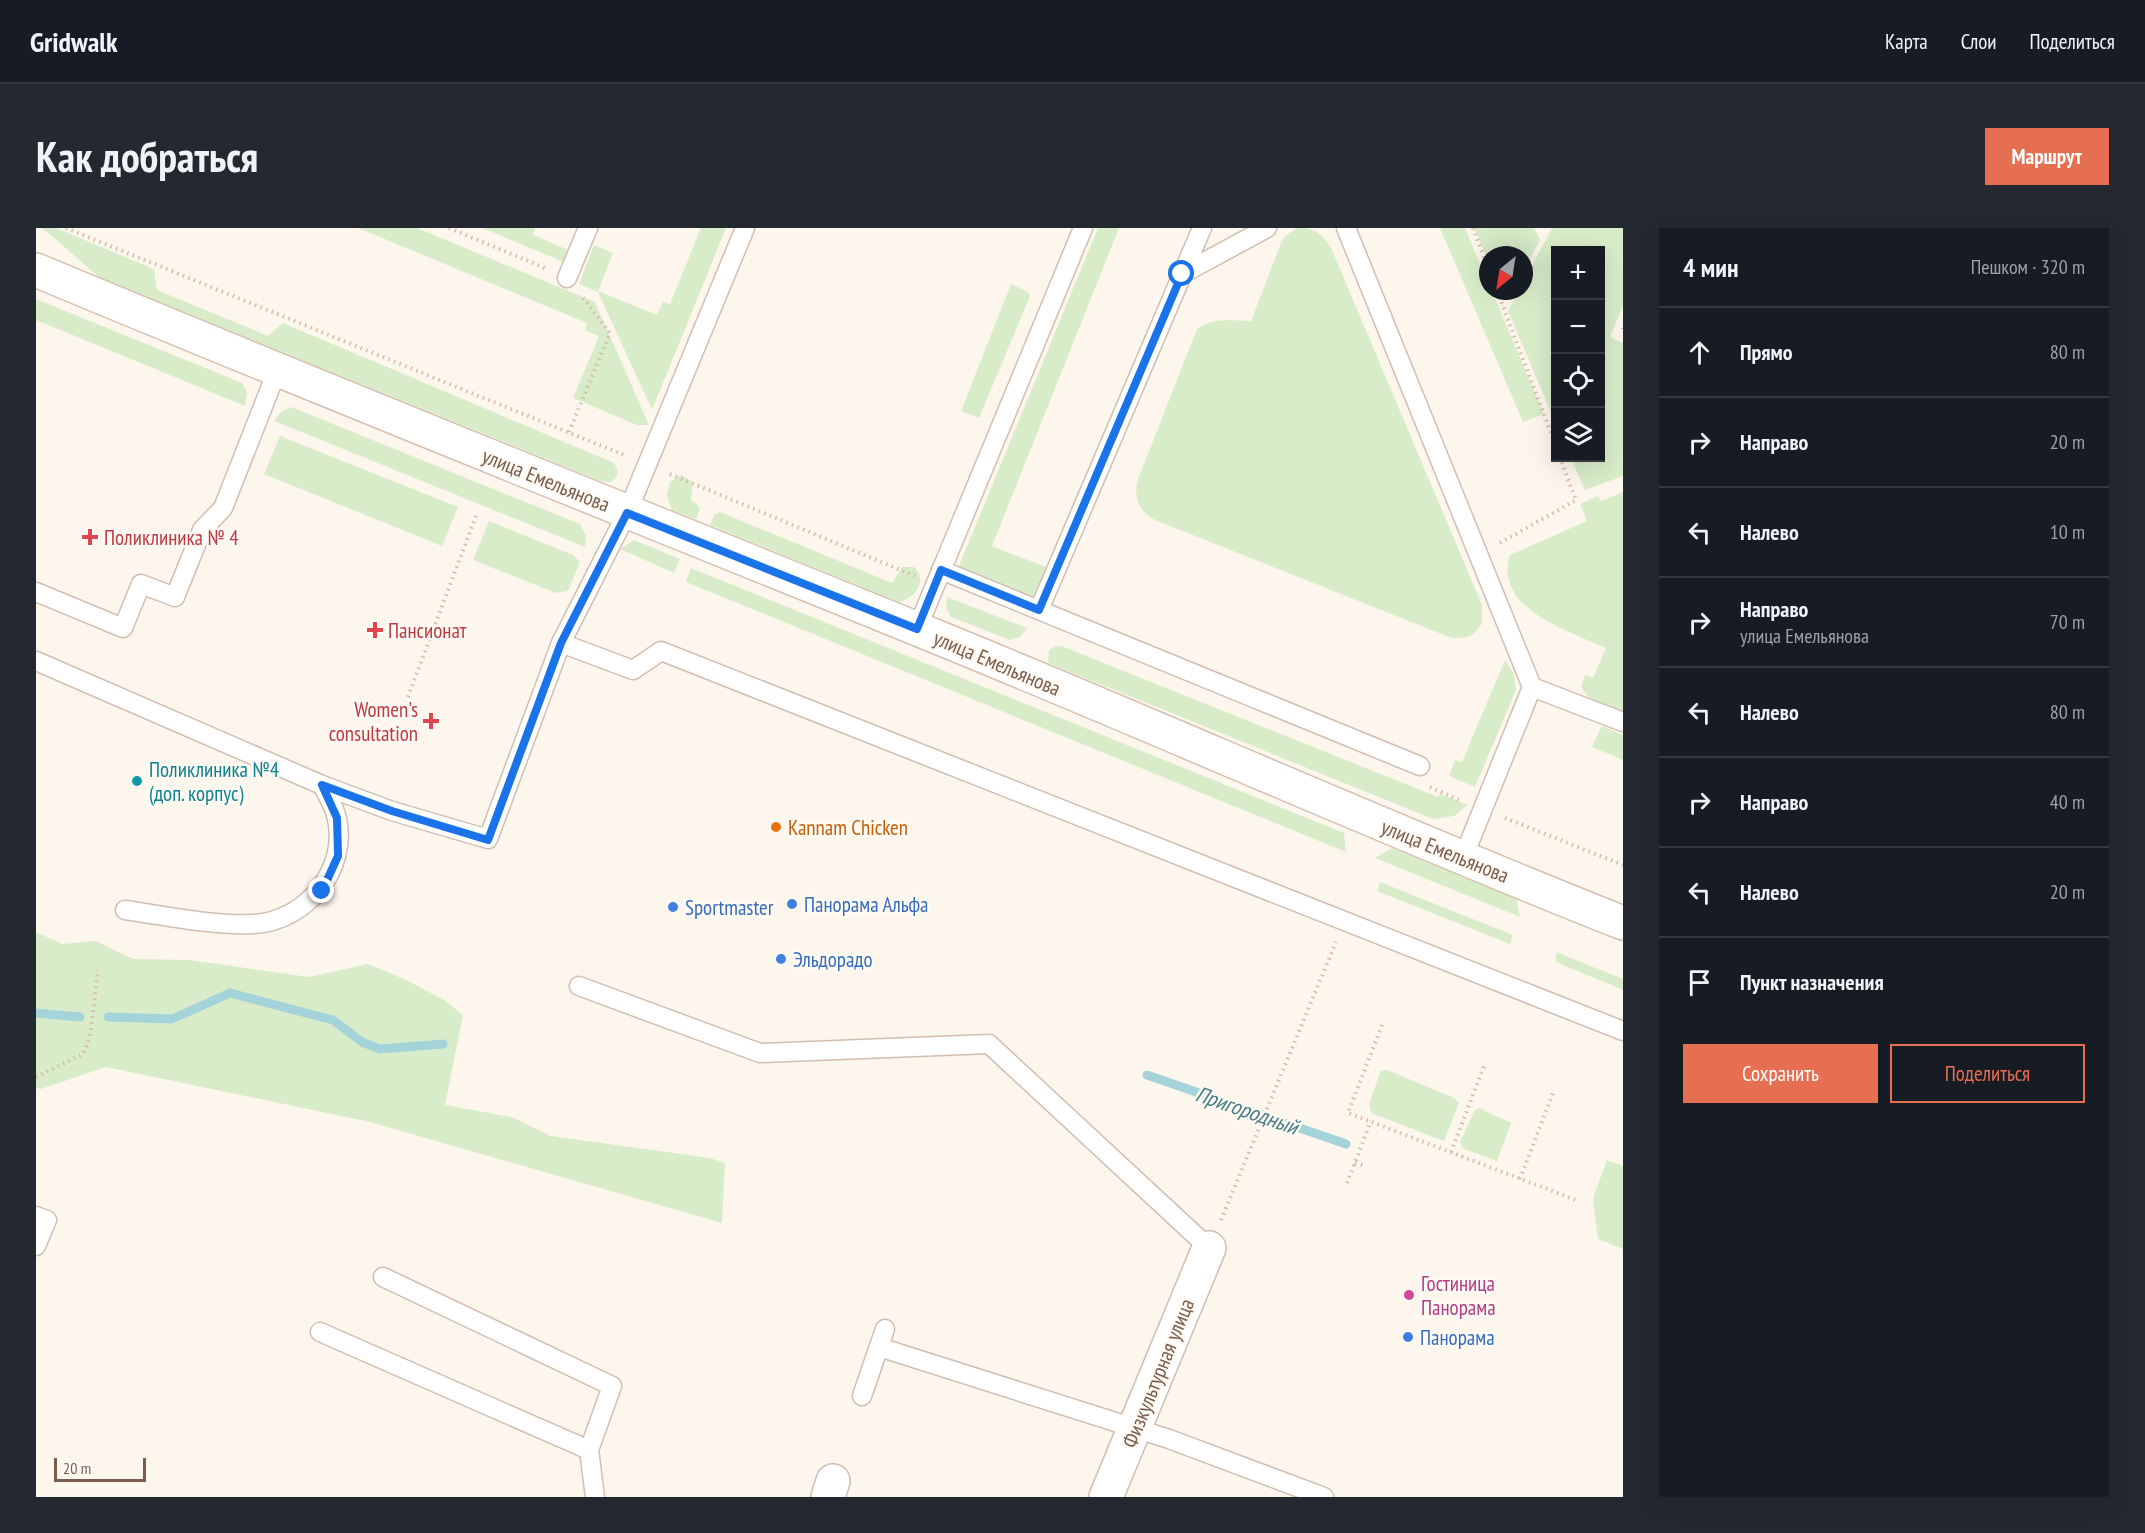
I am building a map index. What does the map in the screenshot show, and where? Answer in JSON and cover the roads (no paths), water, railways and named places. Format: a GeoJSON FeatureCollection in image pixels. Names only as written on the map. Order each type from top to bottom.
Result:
{"type":"FeatureCollection","features":[{"type":"Feature","properties":{"kind":"main road","name":"улица Емельянова"},"geometry":{"type":"LineString","coordinates":[[36,270],[278,371],[917,629],[1623,923]]}},
{"type":"Feature","properties":{"kind":"main road","name":"Физкультурная улица"},"geometry":{"type":"LineString","coordinates":[[1106,1497],[1209,1248]]}},
{"type":"Feature","properties":{"kind":"lane"},"geometry":{"type":"LineString","coordinates":[[567,278],[588,228]]}},
{"type":"Feature","properties":{"kind":"lane"},"geometry":{"type":"LineString","coordinates":[[36,661],[322,785],[392,811],[488,840],[561,643],[627,513],[745,228]]}},
{"type":"Feature","properties":{"kind":"lane"},"geometry":{"type":"LineString","coordinates":[[917,629],[1083,228]]}},
{"type":"Feature","properties":{"kind":"lane"},"geometry":{"type":"LineString","coordinates":[[1039,610],[1202,228]]}},
{"type":"Feature","properties":{"kind":"lane"},"geometry":{"type":"LineString","coordinates":[[1182,274],[1267,228]]}},
{"type":"Feature","properties":{"kind":"lane"},"geometry":{"type":"LineString","coordinates":[[1346,228],[1532,687],[1463,858]]}},
{"type":"Feature","properties":{"kind":"lane"},"geometry":{"type":"LineString","coordinates":[[36,592],[123,628],[141,584],[175,597],[202,530],[223,508],[278,371]]}},
{"type":"Feature","properties":{"kind":"lane"},"geometry":{"type":"LineString","coordinates":[[938,577],[1039,610],[1420,765]]}},
{"type":"Feature","properties":{"kind":"lane"},"geometry":{"type":"LineString","coordinates":[[561,643],[633,670],[661,651],[1623,1031]]}},
{"type":"Feature","properties":{"kind":"lane"},"geometry":{"type":"LineString","coordinates":[[1532,687],[1623,722]]}},
{"type":"Feature","properties":{"kind":"lane"},"geometry":{"type":"LineString","coordinates":[[125,910],[209,921],[256,924],[288,915],[322,891],[338,856],[337,818],[322,785]]}},
{"type":"Feature","properties":{"kind":"lane"},"geometry":{"type":"LineString","coordinates":[[579,986],[760,1053],[989,1044],[1209,1248]]}},
{"type":"Feature","properties":{"kind":"lane"},"geometry":{"type":"LineString","coordinates":[[36,1216],[47,1220],[36,1246]]}},
{"type":"Feature","properties":{"kind":"lane"},"geometry":{"type":"LineString","coordinates":[[383,1277],[612,1386],[589,1450],[595,1497]]}},
{"type":"Feature","properties":{"kind":"lane"},"geometry":{"type":"LineString","coordinates":[[862,1396],[885,1329]]}},
{"type":"Feature","properties":{"kind":"lane"},"geometry":{"type":"LineString","coordinates":[[320,1332],[589,1450]]}},
{"type":"Feature","properties":{"kind":"lane"},"geometry":{"type":"LineString","coordinates":[[879,1347],[1136,1429],[1324,1497]]}},
{"type":"Feature","properties":{"kind":"waterway","name":"Пригородный"},"geometry":{"type":"LineString","coordinates":[[108,1017],[172,1019],[230,993],[333,1020],[362,1042],[380,1049],[443,1044]]}},
{"type":"Feature","properties":{"kind":"waterway","name":"Пригородный"},"geometry":{"type":"LineString","coordinates":[[36,1013],[80,1017]]}},
{"type":"Feature","properties":{"kind":"waterway","name":"Пригородный"},"geometry":{"type":"LineString","coordinates":[[1147,1075],[1346,1144]]}},
{"type":"Feature","properties":{"kind":"place","name":"Поликлиника № 4"},"geometry":{"type":"Point","coordinates":[90,537]}},
{"type":"Feature","properties":{"kind":"place","name":"Пансионат"},"geometry":{"type":"Point","coordinates":[375,630]}},
{"type":"Feature","properties":{"kind":"place","name":"Women's consultation"},"geometry":{"type":"Point","coordinates":[431,721]}},
{"type":"Feature","properties":{"kind":"place","name":"Поликлиника №4 (доп. корпус)"},"geometry":{"type":"Point","coordinates":[137,781]}},
{"type":"Feature","properties":{"kind":"place","name":"Kannam Chicken"},"geometry":{"type":"Point","coordinates":[776,827]}},
{"type":"Feature","properties":{"kind":"place","name":"Панорама Альфа"},"geometry":{"type":"Point","coordinates":[792,904]}},
{"type":"Feature","properties":{"kind":"place","name":"Sportmaster"},"geometry":{"type":"Point","coordinates":[673,907]}},
{"type":"Feature","properties":{"kind":"place","name":"Эльдорадо"},"geometry":{"type":"Point","coordinates":[781,959]}},
{"type":"Feature","properties":{"kind":"place","name":"Гостиница Панорама"},"geometry":{"type":"Point","coordinates":[1409,1295]}},
{"type":"Feature","properties":{"kind":"place","name":"Панорама"},"geometry":{"type":"Point","coordinates":[1408,1337]}}]}
